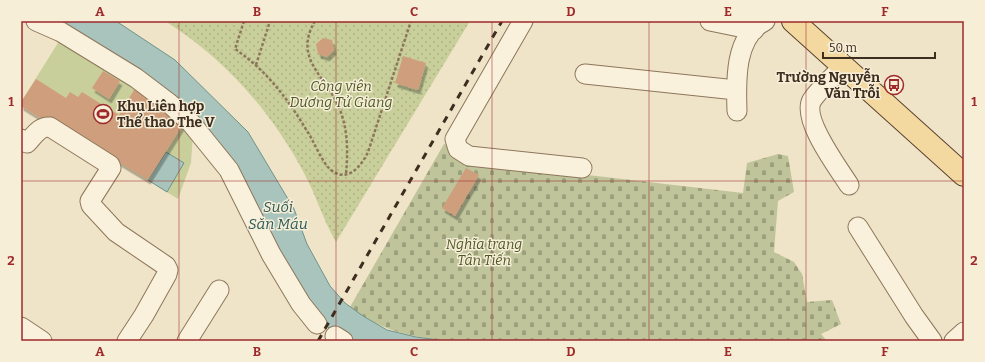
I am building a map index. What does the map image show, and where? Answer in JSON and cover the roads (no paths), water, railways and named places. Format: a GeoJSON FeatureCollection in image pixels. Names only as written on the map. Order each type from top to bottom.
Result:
{"type":"FeatureCollection","features":[{"type":"Feature","properties":{"kind":"main road"},"geometry":{"type":"LineString","coordinates":[[793,21],[964,175]]}},
{"type":"Feature","properties":{"kind":"street"},"geometry":{"type":"LineString","coordinates":[[36,21],[61,32],[136,78],[169,103],[191,123],[229,170],[271,254],[301,304],[317,324]]}},
{"type":"Feature","properties":{"kind":"street"},"geometry":{"type":"LineString","coordinates":[[523,21],[455,139],[458,150],[469,156],[582,168]]}},
{"type":"Feature","properties":{"kind":"street"},"geometry":{"type":"LineString","coordinates":[[710,21],[759,25]]}},
{"type":"Feature","properties":{"kind":"street"},"geometry":{"type":"LineString","coordinates":[[737,111],[736,90],[741,51],[759,25]]}},
{"type":"Feature","properties":{"kind":"street"},"geometry":{"type":"LineString","coordinates":[[844,66],[812,101],[810,108],[815,129],[850,185]]}},
{"type":"Feature","properties":{"kind":"street"},"geometry":{"type":"LineString","coordinates":[[585,74],[736,90]]}},
{"type":"Feature","properties":{"kind":"street"},"geometry":{"type":"LineString","coordinates":[[21,139],[28,143],[44,126],[50,127],[110,165],[111,168],[90,201],[91,205],[121,236],[166,266],[168,270],[166,274],[144,315],[127,341]]}},
{"type":"Feature","properties":{"kind":"street"},"geometry":{"type":"LineString","coordinates":[[858,227],[914,316],[932,341]]}},
{"type":"Feature","properties":{"kind":"street"},"geometry":{"type":"LineString","coordinates":[[187,341],[219,290]]}},
{"type":"Feature","properties":{"kind":"street"},"geometry":{"type":"LineString","coordinates":[[21,327],[42,341]]}},
{"type":"Feature","properties":{"kind":"street"},"geometry":{"type":"LineString","coordinates":[[954,341],[964,332]]}},
{"type":"Feature","properties":{"kind":"water","name":"Suối Săn Máu"},"geometry":{"type":"Polygon","coordinates":[[[50,21],[116,21],[175,60],[248,132],[294,209],[307,244],[330,286],[345,303],[363,316],[387,330],[416,337],[446,341],[350,341],[329,328],[311,309],[234,166],[50,21]]]}},
{"type":"Feature","properties":{"kind":"water"},"geometry":{"type":"Polygon","coordinates":[[[166,152],[184,163],[167,192],[148,180],[166,152]]]}},
{"type":"Feature","properties":{"kind":"railway"},"geometry":{"type":"LineString","coordinates":[[318,341],[502,21]]}},
{"type":"Feature","properties":{"kind":"place","name":"Trường Nguyễn Văn Trỗi"},"geometry":{"type":"Point","coordinates":[894,85]}},
{"type":"Feature","properties":{"kind":"place","name":"Khu Liên hợp Thể thao The V"},"geometry":{"type":"Point","coordinates":[103,114]}},
{"type":"Feature","properties":{"kind":"park label","name":"Công viên Dương Tử Giang"},"geometry":{"type":"Point","coordinates":[341,94]}},
{"type":"Feature","properties":{"kind":"park label","name":"Nghĩa trang Tân Tiến"},"geometry":{"type":"Point","coordinates":[484,252]}}]}
